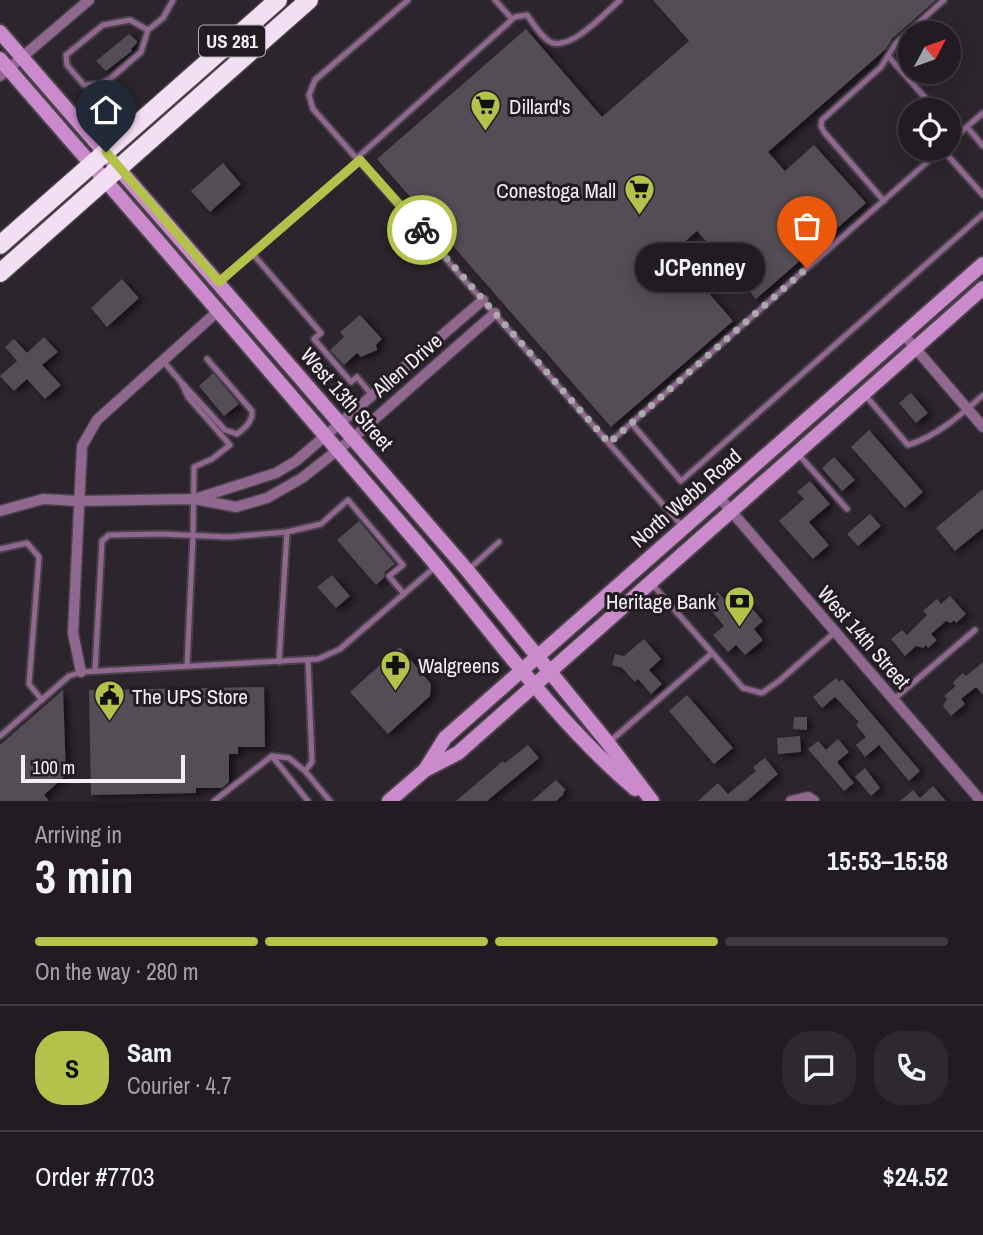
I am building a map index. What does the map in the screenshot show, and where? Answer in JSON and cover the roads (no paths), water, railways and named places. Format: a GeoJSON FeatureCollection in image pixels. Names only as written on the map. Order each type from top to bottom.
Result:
{"type":"FeatureCollection","features":[{"type":"Feature","properties":{"kind":"highway","name":"US 281"},"geometry":{"type":"LineString","coordinates":[[0,245],[278,0]]}},
{"type":"Feature","properties":{"kind":"highway","name":"US 281"},"geometry":{"type":"LineString","coordinates":[[0,273],[309,0]]}},
{"type":"Feature","properties":{"kind":"main road","name":"West 13th Street"},"geometry":{"type":"LineString","coordinates":[[0,32],[467,570],[608,743],[651,801]]}},
{"type":"Feature","properties":{"kind":"main road","name":"West 13th Street"},"geometry":{"type":"LineString","coordinates":[[3,68],[91,164],[596,754],[651,801]]}},
{"type":"Feature","properties":{"kind":"main road","name":"North Webb Road"},"geometry":{"type":"LineString","coordinates":[[389,801],[425,769],[445,738],[983,264]]}},
{"type":"Feature","properties":{"kind":"main road","name":"North Webb Road"},"geometry":{"type":"LineString","coordinates":[[425,769],[458,754],[983,288]]}},
{"type":"Feature","properties":{"kind":"street"},"geometry":{"type":"LineString","coordinates":[[3,68],[22,57],[89,0]]}},
{"type":"Feature","properties":{"kind":"street","name":"Allen Drive"},"geometry":{"type":"LineString","coordinates":[[194,499],[276,473],[296,461],[483,300]]}},
{"type":"Feature","properties":{"kind":"street"},"geometry":{"type":"LineString","coordinates":[[81,672],[73,633],[82,446],[97,420],[218,312]]}},
{"type":"Feature","properties":{"kind":"street","name":"Allen Drive"},"geometry":{"type":"LineString","coordinates":[[0,511],[43,499],[194,499],[236,507],[267,498],[302,478],[353,438],[495,313]]}},
{"type":"Feature","properties":{"kind":"street"},"geometry":{"type":"LineString","coordinates":[[903,334],[983,427]]}},
{"type":"Feature","properties":{"kind":"street","name":"West 14th Street"},"geometry":{"type":"LineString","coordinates":[[719,497],[981,801]]}},
{"type":"Feature","properties":{"kind":"street"},"geometry":{"type":"LineString","coordinates":[[790,801],[808,797],[814,801]]}},
{"type":"Feature","properties":{"kind":"lane"},"geometry":{"type":"LineString","coordinates":[[148,30],[130,20],[108,23],[66,55],[67,65],[84,85],[110,79],[141,52],[148,30],[163,18],[173,0]]}},
{"type":"Feature","properties":{"kind":"lane"},"geometry":{"type":"LineString","coordinates":[[408,0],[315,80],[309,95],[313,109],[684,528]]}},
{"type":"Feature","properties":{"kind":"lane"},"geometry":{"type":"LineString","coordinates":[[495,0],[512,19]]}},
{"type":"Feature","properties":{"kind":"lane"},"geometry":{"type":"LineString","coordinates":[[219,282],[512,19],[527,15],[547,39],[553,43],[566,43],[577,38],[620,0]]}},
{"type":"Feature","properties":{"kind":"lane"},"geometry":{"type":"LineString","coordinates":[[884,201],[824,132],[822,120],[881,67],[896,43],[944,0]]}},
{"type":"Feature","properties":{"kind":"lane"},"geometry":{"type":"LineString","coordinates":[[888,55],[926,98]]}},
{"type":"Feature","properties":{"kind":"lane"},"geometry":{"type":"LineString","coordinates":[[961,132],[983,113]]}},
{"type":"Feature","properties":{"kind":"lane"},"geometry":{"type":"LineString","coordinates":[[967,127],[983,146]]}},
{"type":"Feature","properties":{"kind":"lane"},"geometry":{"type":"LineString","coordinates":[[609,443],[929,161]]}},
{"type":"Feature","properties":{"kind":"lane"},"geometry":{"type":"LineString","coordinates":[[953,161],[983,195]]}},
{"type":"Feature","properties":{"kind":"lane"},"geometry":{"type":"LineString","coordinates":[[632,424],[681,481],[983,214]]}},
{"type":"Feature","properties":{"kind":"lane"},"geometry":{"type":"LineString","coordinates":[[252,253],[321,333],[314,339],[351,382],[357,377],[372,395]]}},
{"type":"Feature","properties":{"kind":"lane"},"geometry":{"type":"LineString","coordinates":[[163,361],[225,430],[237,434],[250,421],[252,411],[207,359]]}},
{"type":"Feature","properties":{"kind":"lane"},"geometry":{"type":"LineString","coordinates":[[181,382],[188,397],[230,445],[212,459],[194,467],[187,666]]}},
{"type":"Feature","properties":{"kind":"lane"},"geometry":{"type":"LineString","coordinates":[[864,393],[908,445],[923,440],[968,409],[983,394]]}},
{"type":"Feature","properties":{"kind":"lane"},"geometry":{"type":"LineString","coordinates":[[797,452],[847,509]]}},
{"type":"Feature","properties":{"kind":"lane"},"geometry":{"type":"LineString","coordinates":[[95,671],[102,541],[109,535],[228,537],[287,532],[321,524],[348,500],[403,565],[389,576],[404,594]]}},
{"type":"Feature","properties":{"kind":"lane"},"geometry":{"type":"LineString","coordinates":[[279,662],[287,532]]}},
{"type":"Feature","properties":{"kind":"lane"},"geometry":{"type":"LineString","coordinates":[[467,570],[499,541]]}},
{"type":"Feature","properties":{"kind":"lane"},"geometry":{"type":"LineString","coordinates":[[0,549],[27,543],[39,556],[29,684],[42,700]]}},
{"type":"Feature","properties":{"kind":"lane"},"geometry":{"type":"LineString","coordinates":[[0,736],[69,676],[81,672],[318,659],[340,649],[437,566]]}},
{"type":"Feature","properties":{"kind":"lane"},"geometry":{"type":"LineString","coordinates":[[651,582],[743,688],[762,693],[834,633]]}},
{"type":"Feature","properties":{"kind":"lane"},"geometry":{"type":"LineString","coordinates":[[893,701],[975,630]]}},
{"type":"Feature","properties":{"kind":"lane"},"geometry":{"type":"LineString","coordinates":[[596,754],[711,654]]}},
{"type":"Feature","properties":{"kind":"lane"},"geometry":{"type":"LineString","coordinates":[[305,771],[313,762],[309,660]]}},
{"type":"Feature","properties":{"kind":"lane"},"geometry":{"type":"LineString","coordinates":[[272,756],[308,801]]}},
{"type":"Feature","properties":{"kind":"lane"},"geometry":{"type":"LineString","coordinates":[[214,801],[272,756],[289,758],[305,771],[330,801]]}},
{"type":"Feature","properties":{"kind":"place","name":"Dillard's"},"geometry":{"type":"Point","coordinates":[486,133]}},
{"type":"Feature","properties":{"kind":"place","name":"Conestoga Mall"},"geometry":{"type":"Point","coordinates":[639,217]}},
{"type":"Feature","properties":{"kind":"place","name":"JCPenney"},"geometry":{"type":"Point","coordinates":[807,268]}},
{"type":"Feature","properties":{"kind":"place","name":"Heritage Bank"},"geometry":{"type":"Point","coordinates":[739,628]}},
{"type":"Feature","properties":{"kind":"place","name":"Walgreens"},"geometry":{"type":"Point","coordinates":[395,692]}},
{"type":"Feature","properties":{"kind":"place","name":"The UPS Store"},"geometry":{"type":"Point","coordinates":[109,723]}}]}
